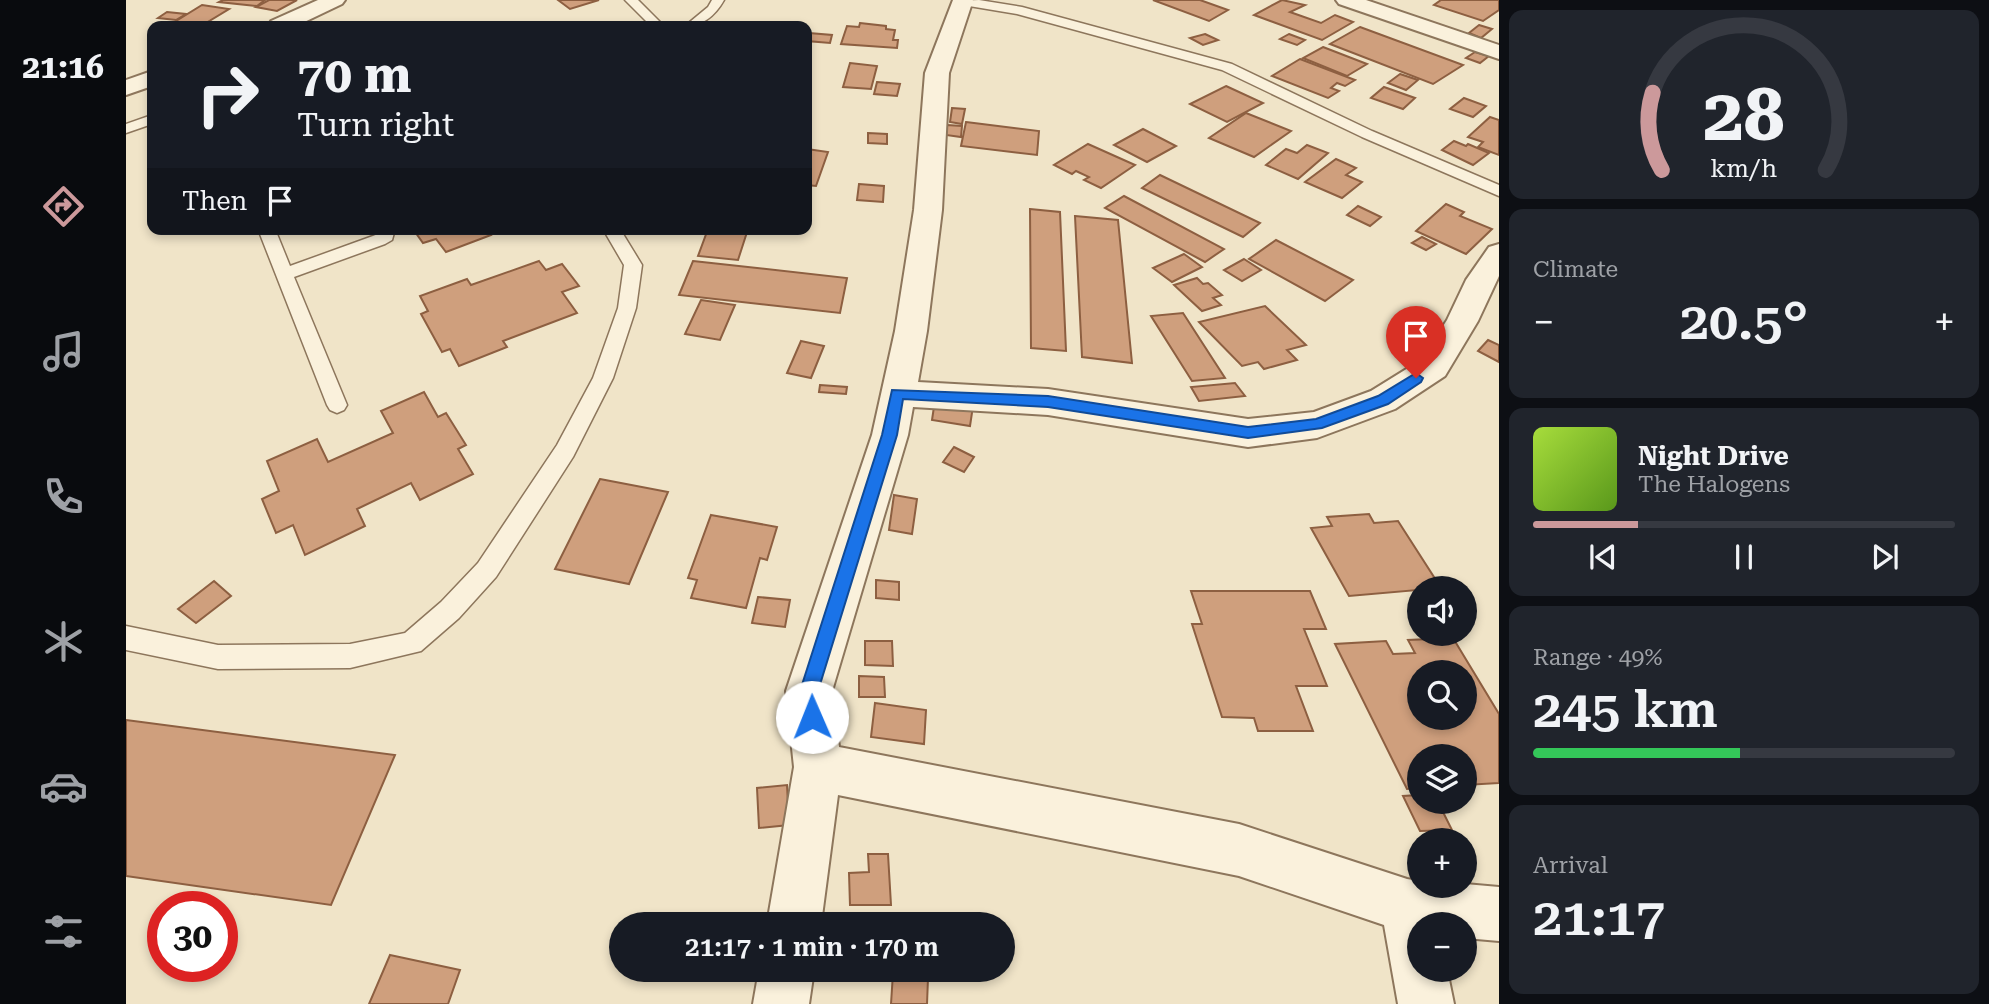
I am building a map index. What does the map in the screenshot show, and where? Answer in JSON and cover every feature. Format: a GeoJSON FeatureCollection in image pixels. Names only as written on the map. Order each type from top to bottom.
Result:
{"type":"FeatureCollection","features":[{"type":"Feature","properties":{"kind":"street"},"geometry":{"type":"LineString","coordinates":[[290,21],[335,0]]}},
{"type":"Feature","properties":{"kind":"street"},"geometry":{"type":"LineString","coordinates":[[1346,0],[1499,51]]}},
{"type":"Feature","properties":{"kind":"street"},"geometry":{"type":"LineString","coordinates":[[796,912],[818,767],[809,691],[890,435],[911,331],[928,210],[937,73],[963,1]]}},
{"type":"Feature","properties":{"kind":"street"},"geometry":{"type":"LineString","coordinates":[[126,88],[147,80]]}},
{"type":"Feature","properties":{"kind":"street"},"geometry":{"type":"LineString","coordinates":[[897,393],[1048,402],[1248,433],[1317,425],[1383,400],[1433,368],[1462,321],[1481,280],[1499,253]]}},
{"type":"Feature","properties":{"kind":"street"},"geometry":{"type":"LineString","coordinates":[[818,767],[1239,850],[1407,906],[1499,914]]}},
{"type":"Feature","properties":{"kind":"street"},"geometry":{"type":"LineString","coordinates":[[1407,906],[1408,912]]}},
{"type":"Feature","properties":{"kind":"street"},"geometry":{"type":"LineString","coordinates":[[781,1004],[785,982]]}},
{"type":"Feature","properties":{"kind":"street"},"geometry":{"type":"LineString","coordinates":[[1422,982],[1426,1004]]}},
{"type":"Feature","properties":{"kind":"lane"},"geometry":{"type":"LineString","coordinates":[[631,0],[653,21]]}},
{"type":"Feature","properties":{"kind":"lane"},"geometry":{"type":"LineString","coordinates":[[697,21],[713,9],[718,0]]}},
{"type":"Feature","properties":{"kind":"lane"},"geometry":{"type":"LineString","coordinates":[[963,1],[1018,10],[1189,55],[1227,68],[1367,134],[1499,191]]}},
{"type":"Feature","properties":{"kind":"lane"},"geometry":{"type":"LineString","coordinates":[[126,130],[147,121]]}},
{"type":"Feature","properties":{"kind":"lane"},"geometry":{"type":"LineString","coordinates":[[268,235],[337,405]]}},
{"type":"Feature","properties":{"kind":"lane"},"geometry":{"type":"LineString","coordinates":[[284,274],[379,240],[386,235]]}},
{"type":"Feature","properties":{"kind":"lane"},"geometry":{"type":"LineString","coordinates":[[126,638],[218,657],[350,656],[412,643],[450,610],[487,570],[565,451],[603,378],[627,308],[633,265],[615,235]]}},
{"type":"Feature","properties":{"kind":"building"},"geometry":{"type":"Polygon","coordinates":[[[265,0],[257,6],[219,2],[265,0]]]}},
{"type":"Feature","properties":{"kind":"building"},"geometry":{"type":"Polygon","coordinates":[[[269,0],[297,0],[277,11],[256,7],[269,0]]]}},
{"type":"Feature","properties":{"kind":"building"},"geometry":{"type":"Polygon","coordinates":[[[558,0],[599,0],[570,9],[558,0]]]}},
{"type":"Feature","properties":{"kind":"building"},"geometry":{"type":"Polygon","coordinates":[[[1153,0],[1200,0],[1228,10],[1209,21],[1153,0]]]}},
{"type":"Feature","properties":{"kind":"building"},"geometry":{"type":"Polygon","coordinates":[[[1282,0],[1305,5],[1290,12],[1321,23],[1335,15],[1353,22],[1322,40],[1254,15],[1282,0]]]}},
{"type":"Feature","properties":{"kind":"building"},"geometry":{"type":"Polygon","coordinates":[[[1441,0],[1499,0],[1499,10],[1483,21],[1434,5],[1441,0]]]}},
{"type":"Feature","properties":{"kind":"building"},"geometry":{"type":"Polygon","coordinates":[[[202,5],[229,9],[209,21],[176,21],[202,5]]]}},
{"type":"Feature","properties":{"kind":"building"},"geometry":{"type":"Polygon","coordinates":[[[167,12],[186,14],[176,20],[158,18],[167,12]]]}},
{"type":"Feature","properties":{"kind":"building"},"geometry":{"type":"Polygon","coordinates":[[[860,23],[886,26],[886,29],[895,30],[893,40],[898,40],[897,48],[841,44],[847,26],[859,27],[860,23]]]}},
{"type":"Feature","properties":{"kind":"building"},"geometry":{"type":"Polygon","coordinates":[[[1479,25],[1492,29],[1481,38],[1469,33],[1479,25]]]}},
{"type":"Feature","properties":{"kind":"building"},"geometry":{"type":"Polygon","coordinates":[[[1360,27],[1463,65],[1433,84],[1330,44],[1360,27]]]}},
{"type":"Feature","properties":{"kind":"building"},"geometry":{"type":"Polygon","coordinates":[[[812,33],[832,35],[830,43],[812,41],[812,33]]]}},
{"type":"Feature","properties":{"kind":"building"},"geometry":{"type":"Polygon","coordinates":[[[1205,34],[1218,40],[1203,45],[1190,38],[1205,34]]]}},
{"type":"Feature","properties":{"kind":"building"},"geometry":{"type":"Polygon","coordinates":[[[1289,34],[1305,40],[1297,45],[1280,39],[1289,34]]]}},
{"type":"Feature","properties":{"kind":"building"},"geometry":{"type":"Polygon","coordinates":[[[1323,47],[1367,64],[1347,76],[1303,58],[1323,47]]]}},
{"type":"Feature","properties":{"kind":"building"},"geometry":{"type":"Polygon","coordinates":[[[1475,52],[1489,56],[1480,63],[1466,58],[1475,52]]]}},
{"type":"Feature","properties":{"kind":"building"},"geometry":{"type":"Polygon","coordinates":[[[1300,59],[1355,80],[1345,86],[1337,83],[1331,88],[1339,91],[1328,98],[1272,76],[1300,59]]]}},
{"type":"Feature","properties":{"kind":"building"},"geometry":{"type":"Polygon","coordinates":[[[850,63],[877,66],[871,89],[843,87],[850,63]]]}},
{"type":"Feature","properties":{"kind":"building"},"geometry":{"type":"Polygon","coordinates":[[[1400,74],[1418,80],[1406,90],[1388,83],[1400,74]]]}},
{"type":"Feature","properties":{"kind":"building"},"geometry":{"type":"Polygon","coordinates":[[[877,82],[900,84],[897,96],[874,94],[877,82]]]}},
{"type":"Feature","properties":{"kind":"building"},"geometry":{"type":"Polygon","coordinates":[[[1226,86],[1263,103],[1227,122],[1190,104],[1226,86]]]}},
{"type":"Feature","properties":{"kind":"building"},"geometry":{"type":"Polygon","coordinates":[[[1384,87],[1415,98],[1403,109],[1371,98],[1384,87]]]}},
{"type":"Feature","properties":{"kind":"building"},"geometry":{"type":"Polygon","coordinates":[[[1464,98],[1486,106],[1473,117],[1450,109],[1464,98]]]}},
{"type":"Feature","properties":{"kind":"building"},"geometry":{"type":"Polygon","coordinates":[[[952,108],[965,109],[962,124],[950,122],[952,108]]]}},
{"type":"Feature","properties":{"kind":"building"},"geometry":{"type":"Polygon","coordinates":[[[1246,113],[1291,131],[1254,157],[1209,138],[1246,113]]]}},
{"type":"Feature","properties":{"kind":"building"},"geometry":{"type":"Polygon","coordinates":[[[1490,117],[1499,120],[1499,155],[1478,147],[1483,142],[1468,137],[1490,117]]]}},
{"type":"Feature","properties":{"kind":"building"},"geometry":{"type":"Polygon","coordinates":[[[966,122],[1039,131],[1037,155],[961,146],[966,122]]]}},
{"type":"Feature","properties":{"kind":"building"},"geometry":{"type":"Polygon","coordinates":[[[947,125],[962,126],[961,137],[946,135],[947,125]]]}},
{"type":"Feature","properties":{"kind":"building"},"geometry":{"type":"Polygon","coordinates":[[[1143,129],[1176,146],[1147,162],[1114,145],[1143,129]]]}},
{"type":"Feature","properties":{"kind":"building"},"geometry":{"type":"Polygon","coordinates":[[[868,133],[887,134],[887,144],[868,143],[868,133]]]}},
{"type":"Feature","properties":{"kind":"building"},"geometry":{"type":"Polygon","coordinates":[[[1454,141],[1489,153],[1473,165],[1442,150],[1454,141]]]}},
{"type":"Feature","properties":{"kind":"building"},"geometry":{"type":"Polygon","coordinates":[[[1088,144],[1135,165],[1101,188],[1084,180],[1089,177],[1076,171],[1072,174],[1054,165],[1088,144]]]}},
{"type":"Feature","properties":{"kind":"building"},"geometry":{"type":"Polygon","coordinates":[[[1307,145],[1328,153],[1298,179],[1266,165],[1286,149],[1297,153],[1307,145]]]}},
{"type":"Feature","properties":{"kind":"building"},"geometry":{"type":"Polygon","coordinates":[[[812,150],[828,152],[816,186],[812,186],[812,150]]]}},
{"type":"Feature","properties":{"kind":"building"},"geometry":{"type":"Polygon","coordinates":[[[1336,159],[1356,168],[1346,175],[1362,182],[1342,198],[1305,182],[1336,159]]]}},
{"type":"Feature","properties":{"kind":"building"},"geometry":{"type":"Polygon","coordinates":[[[1160,175],[1260,223],[1243,237],[1142,188],[1160,175]]]}},
{"type":"Feature","properties":{"kind":"building"},"geometry":{"type":"Polygon","coordinates":[[[859,184],[884,186],[883,202],[857,200],[859,184]]]}},
{"type":"Feature","properties":{"kind":"building"},"geometry":{"type":"Polygon","coordinates":[[[1124,196],[1224,249],[1205,262],[1105,208],[1124,196]]]}},
{"type":"Feature","properties":{"kind":"building"},"geometry":{"type":"Polygon","coordinates":[[[1446,204],[1464,212],[1460,216],[1492,229],[1466,254],[1416,231],[1446,204]]]}},
{"type":"Feature","properties":{"kind":"building"},"geometry":{"type":"Polygon","coordinates":[[[1358,206],[1381,217],[1370,226],[1347,215],[1358,206]]]}},
{"type":"Feature","properties":{"kind":"building"},"geometry":{"type":"Polygon","coordinates":[[[1030,209],[1060,212],[1066,351],[1031,348],[1030,209]]]}},
{"type":"Feature","properties":{"kind":"building"},"geometry":{"type":"Polygon","coordinates":[[[1075,216],[1118,220],[1132,363],[1082,357],[1075,216]]]}},
{"type":"Feature","properties":{"kind":"building"},"geometry":{"type":"Polygon","coordinates":[[[417,235],[491,235],[446,252],[436,239],[423,243],[417,235]]]}},
{"type":"Feature","properties":{"kind":"building"},"geometry":{"type":"Polygon","coordinates":[[[706,235],[746,235],[738,260],[698,256],[706,235]]]}},
{"type":"Feature","properties":{"kind":"building"},"geometry":{"type":"Polygon","coordinates":[[[1422,237],[1436,244],[1426,250],[1412,243],[1422,237]]]}},
{"type":"Feature","properties":{"kind":"building"},"geometry":{"type":"Polygon","coordinates":[[[1276,240],[1353,280],[1325,301],[1249,259],[1276,240]]]}},
{"type":"Feature","properties":{"kind":"building"},"geometry":{"type":"Polygon","coordinates":[[[1184,254],[1202,267],[1172,282],[1153,268],[1184,254]]]}},
{"type":"Feature","properties":{"kind":"building"},"geometry":{"type":"Polygon","coordinates":[[[1244,259],[1261,270],[1242,281],[1224,270],[1244,259]]]}},
{"type":"Feature","properties":{"kind":"building"},"geometry":{"type":"Polygon","coordinates":[[[539,261],[546,270],[562,264],[579,286],[562,292],[577,313],[503,341],[507,347],[459,366],[450,349],[442,352],[421,314],[428,311],[420,296],[467,279],[471,285],[539,261]]]}},
{"type":"Feature","properties":{"kind":"building"},"geometry":{"type":"Polygon","coordinates":[[[693,261],[847,278],[840,313],[679,295],[693,261]]]}},
{"type":"Feature","properties":{"kind":"building"},"geometry":{"type":"Polygon","coordinates":[[[1197,278],[1222,295],[1213,298],[1221,305],[1202,311],[1174,285],[1197,278]]]}},
{"type":"Feature","properties":{"kind":"building"},"geometry":{"type":"Polygon","coordinates":[[[701,300],[735,305],[720,340],[685,334],[701,300]]]}},
{"type":"Feature","properties":{"kind":"building"},"geometry":{"type":"Polygon","coordinates":[[[1265,306],[1306,345],[1287,350],[1297,360],[1264,369],[1258,362],[1242,366],[1199,322],[1265,306]]]}},
{"type":"Feature","properties":{"kind":"building"},"geometry":{"type":"Polygon","coordinates":[[[1183,313],[1225,378],[1192,381],[1151,316],[1183,313]]]}},
{"type":"Feature","properties":{"kind":"building"},"geometry":{"type":"Polygon","coordinates":[[[1488,340],[1499,345],[1499,362],[1478,351],[1488,340]]]}},
{"type":"Feature","properties":{"kind":"building"},"geometry":{"type":"Polygon","coordinates":[[[801,341],[824,346],[811,378],[787,373],[801,341]]]}},
{"type":"Feature","properties":{"kind":"building"},"geometry":{"type":"Polygon","coordinates":[[[1235,383],[1245,396],[1199,401],[1191,387],[1235,383]]]}},
{"type":"Feature","properties":{"kind":"building"},"geometry":{"type":"Polygon","coordinates":[[[820,385],[847,387],[846,394],[819,392],[820,385]]]}},
{"type":"Feature","properties":{"kind":"building"},"geometry":{"type":"Polygon","coordinates":[[[424,392],[438,417],[446,413],[466,445],[458,449],[473,474],[420,500],[411,483],[357,509],[365,526],[305,555],[293,525],[276,533],[262,499],[279,491],[267,461],[317,439],[328,462],[393,433],[381,411],[424,392]]]}},
{"type":"Feature","properties":{"kind":"building"},"geometry":{"type":"Polygon","coordinates":[[[935,400],[973,406],[970,426],[932,420],[935,400]]]}},
{"type":"Feature","properties":{"kind":"building"},"geometry":{"type":"Polygon","coordinates":[[[954,447],[974,457],[964,472],[943,462],[954,447]]]}},
{"type":"Feature","properties":{"kind":"building"},"geometry":{"type":"Polygon","coordinates":[[[600,479],[668,492],[629,584],[555,569],[600,479]]]}},
{"type":"Feature","properties":{"kind":"building"},"geometry":{"type":"Polygon","coordinates":[[[894,495],[917,499],[912,534],[889,530],[894,495]]]}},
{"type":"Feature","properties":{"kind":"building"},"geometry":{"type":"Polygon","coordinates":[[[1369,514],[1374,523],[1398,521],[1433,576],[1407,576],[1407,591],[1349,596],[1311,528],[1332,526],[1327,517],[1369,514]]]}},
{"type":"Feature","properties":{"kind":"building"},"geometry":{"type":"Polygon","coordinates":[[[711,515],[777,527],[767,560],[760,558],[746,608],[691,598],[697,580],[688,578],[711,515]]]}},
{"type":"Feature","properties":{"kind":"building"},"geometry":{"type":"Polygon","coordinates":[[[876,580],[899,582],[899,600],[876,598],[876,580]]]}},
{"type":"Feature","properties":{"kind":"building"},"geometry":{"type":"Polygon","coordinates":[[[214,581],[231,596],[196,623],[178,609],[214,581]]]}},
{"type":"Feature","properties":{"kind":"building"},"geometry":{"type":"Polygon","coordinates":[[[1191,591],[1310,591],[1326,629],[1304,629],[1327,686],[1296,686],[1313,731],[1258,731],[1254,718],[1222,717],[1192,624],[1202,624],[1191,591]]]}},
{"type":"Feature","properties":{"kind":"building"},"geometry":{"type":"Polygon","coordinates":[[[758,597],[790,600],[785,627],[752,623],[758,597]]]}},
{"type":"Feature","properties":{"kind":"building"},"geometry":{"type":"Polygon","coordinates":[[[865,641],[892,641],[893,666],[865,665],[865,641]]]}},
{"type":"Feature","properties":{"kind":"building"},"geometry":{"type":"Polygon","coordinates":[[[1386,641],[1393,654],[1415,653],[1411,646],[1458,646],[1466,660],[1407,660],[1407,730],[1477,730],[1477,678],[1499,714],[1499,783],[1477,784],[1477,744],[1407,744],[1407,789],[1335,644],[1386,641]]]}},
{"type":"Feature","properties":{"kind":"building"},"geometry":{"type":"Polygon","coordinates":[[[859,676],[884,677],[885,697],[859,697],[859,676]]]}},
{"type":"Feature","properties":{"kind":"building"},"geometry":{"type":"Polygon","coordinates":[[[875,703],[926,710],[924,744],[871,737],[875,703]]]}},
{"type":"Feature","properties":{"kind":"building"},"geometry":{"type":"Polygon","coordinates":[[[126,720],[395,755],[331,905],[126,876],[126,720]]]}},
{"type":"Feature","properties":{"kind":"building"},"geometry":{"type":"Polygon","coordinates":[[[787,785],[789,825],[759,828],[757,788],[787,785]]]}},
{"type":"Feature","properties":{"kind":"building"},"geometry":{"type":"Polygon","coordinates":[[[1412,814],[1444,814],[1451,828],[1419,828],[1412,814]]]}},
{"type":"Feature","properties":{"kind":"building"},"geometry":{"type":"Polygon","coordinates":[[[868,854],[888,854],[891,905],[850,905],[849,873],[869,872],[868,854]]]}},
{"type":"Feature","properties":{"kind":"building"},"geometry":{"type":"Polygon","coordinates":[[[390,955],[460,970],[448,1004],[369,1004],[390,955]]]}},
{"type":"Feature","properties":{"kind":"building"},"geometry":{"type":"Polygon","coordinates":[[[892,982],[928,982],[927,1004],[891,1004],[892,982]]]}},
{"type":"Feature","properties":{"kind":"route"},"geometry":{"type":"LineString","coordinates":[[812,717],[809,691],[890,435],[897,393],[1048,402],[1248,433],[1317,425],[1383,400],[1416,378]]}}]}
